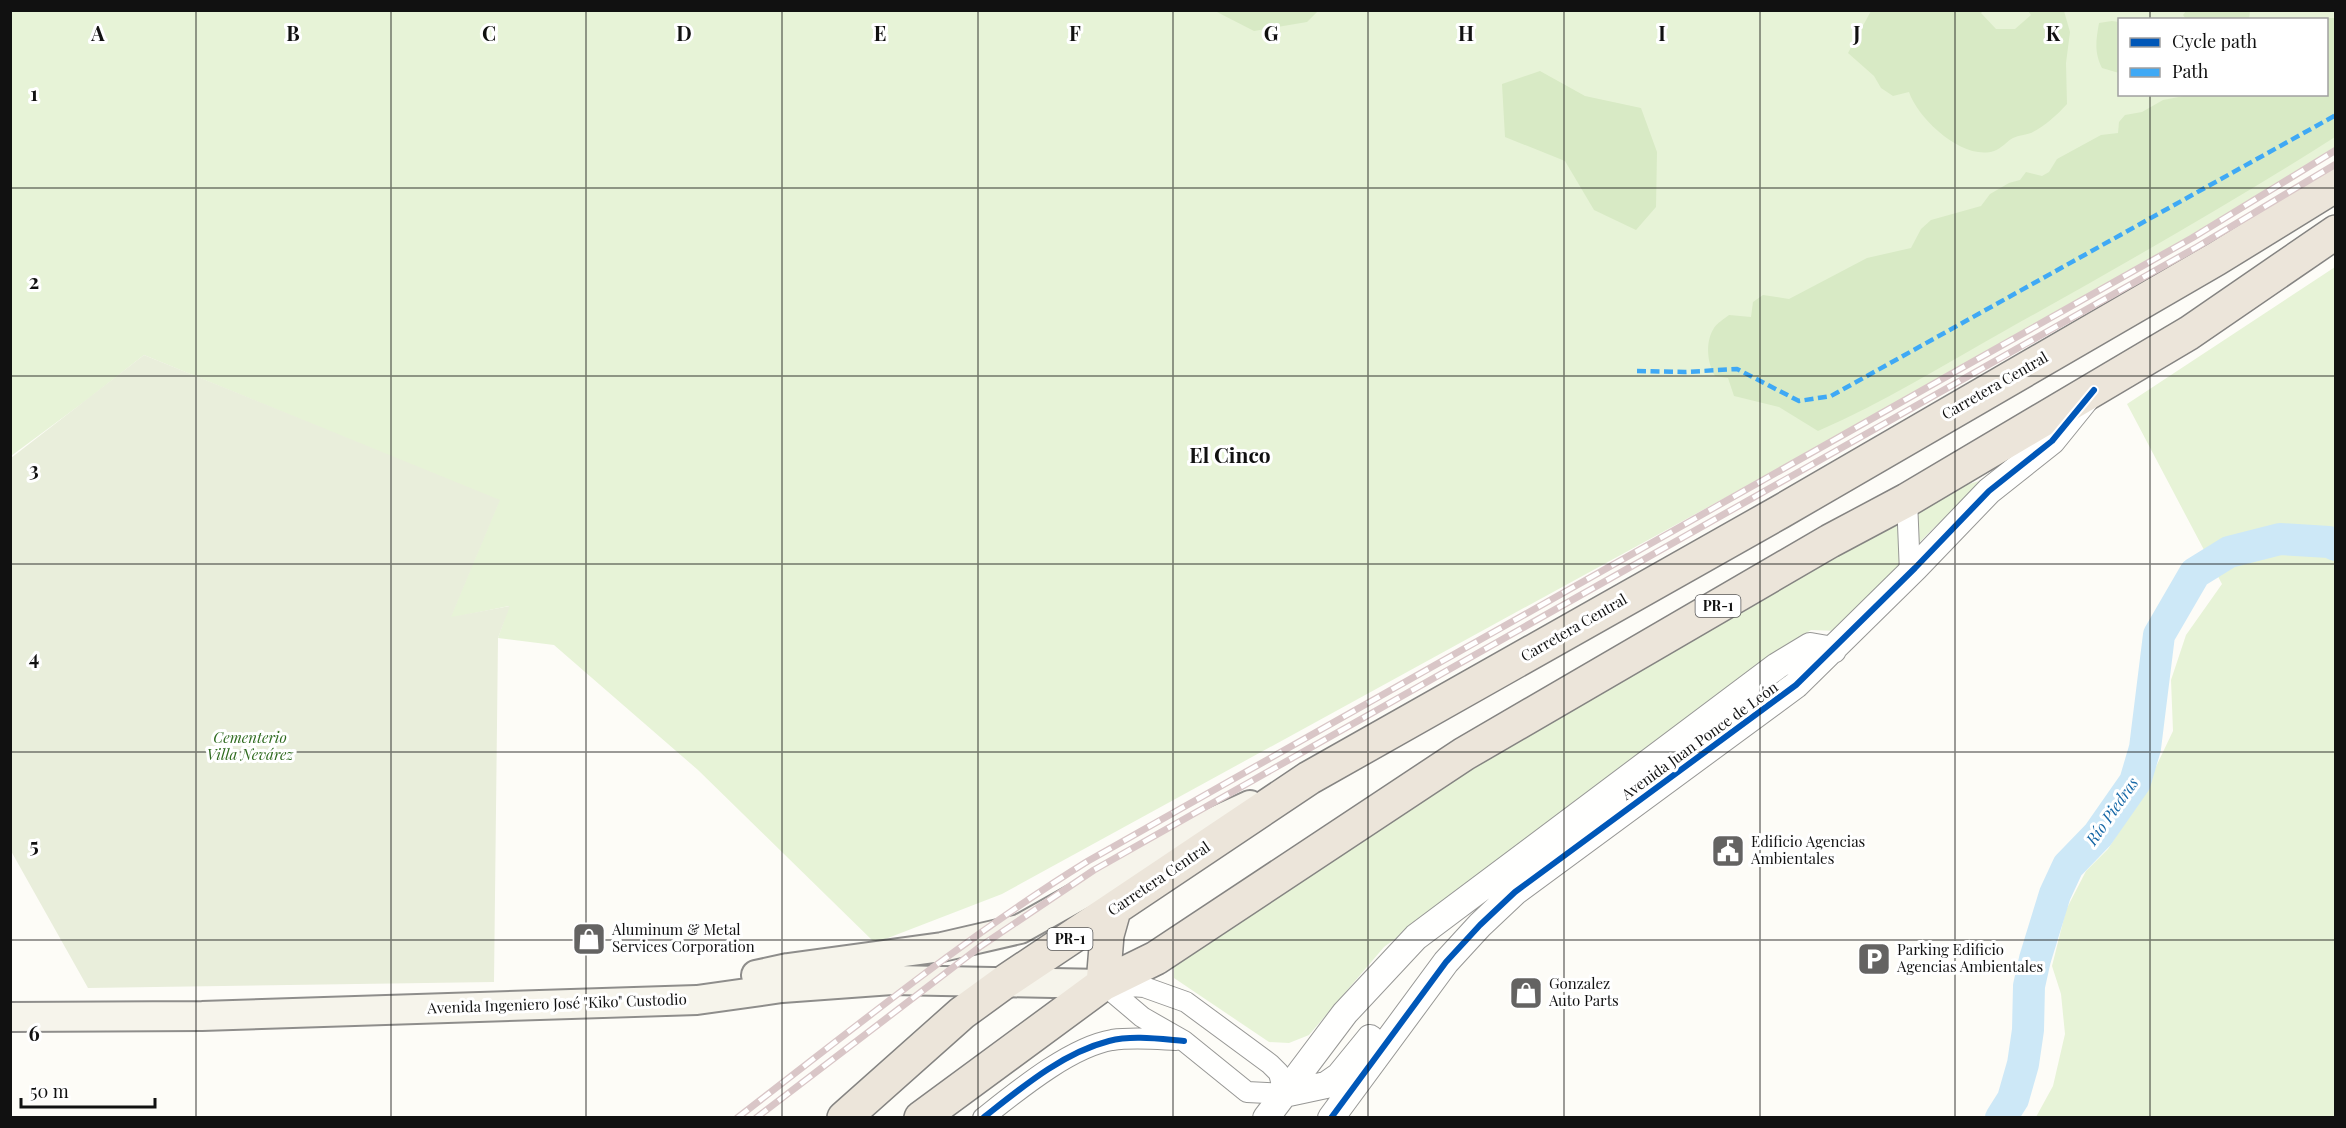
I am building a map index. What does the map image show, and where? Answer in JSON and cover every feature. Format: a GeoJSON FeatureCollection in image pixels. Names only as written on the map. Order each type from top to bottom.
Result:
{"type":"FeatureCollection","features":[{"type":"Feature","properties":{"kind":"highway","name":"Carretera Central"},"geometry":{"type":"LineString","coordinates":[[844,1118],[962,1013],[1006,981],[1310,778],[1780,512],[2216,259],[2336,185]]}},
{"type":"Feature","properties":{"kind":"highway","name":"PR-1"},"geometry":{"type":"LineString","coordinates":[[921,1118],[1103,984],[1156,958],[1464,754],[2094,390],[2189,333],[2336,232]]}},
{"type":"Feature","properties":{"kind":"highway"},"geometry":{"type":"LineString","coordinates":[[1103,984],[1107,935],[1114,910]]}},
{"type":"Feature","properties":{"kind":"main road"},"geometry":{"type":"LineString","coordinates":[[622,1003],[788,968],[942,947],[1020,929],[1198,829],[1310,778]]}},
{"type":"Feature","properties":{"kind":"main road","name":"Avenida Ingeniero José \"Kiko\" Custodio"},"geometry":{"type":"LineString","coordinates":[[10,1017],[202,1016],[697,1000],[782,988],[892,980],[1103,984]]}},
{"type":"Feature","properties":{"kind":"main road"},"geometry":{"type":"LineString","coordinates":[[10,1032],[48,1029],[118,1016]]}},
{"type":"Feature","properties":{"kind":"street","name":"Avenida Juan Ponce de León"},"geometry":{"type":"LineString","coordinates":[[1331,1118],[1446,962],[1480,924],[1515,892],[1796,685],[1910,573],[1989,491],[2052,441],[2094,390]]}},
{"type":"Feature","properties":{"kind":"street"},"geometry":{"type":"LineString","coordinates":[[1907,500],[1910,573]]}},
{"type":"Feature","properties":{"kind":"street","name":"Avenida Juan Ponce de León"},"geometry":{"type":"LineString","coordinates":[[1266,1118],[1285,1106],[1345,1013],[1425,930],[1777,666],[1810,646],[1833,650]]}},
{"type":"Feature","properties":{"kind":"street"},"geometry":{"type":"LineString","coordinates":[[1103,984],[1142,1017],[1184,1041],[1247,1092],[1285,1106],[1340,1076],[1383,1022],[1423,978],[1446,962]]}},
{"type":"Feature","properties":{"kind":"street"},"geometry":{"type":"LineString","coordinates":[[1103,984],[1144,987],[1186,1002],[1279,1073],[1285,1106]]}},
{"type":"Feature","properties":{"kind":"street"},"geometry":{"type":"LineString","coordinates":[[983,1118],[1017,1091],[1072,1055],[1111,1040],[1184,1041]]}},
{"type":"Feature","properties":{"kind":"green space"},"geometry":{"type":"Polygon","coordinates":[[[1318,10],[1307,22],[1254,31],[1215,11],[1318,10]]]}},
{"type":"Feature","properties":{"kind":"green space"},"geometry":{"type":"Polygon","coordinates":[[[2186,10],[2250,11],[2249,18],[2185,18],[2183,15],[2186,10]]]}},
{"type":"Feature","properties":{"kind":"green space"},"geometry":{"type":"Polygon","coordinates":[[[11,11],[2335,11],[2335,154],[2233,216],[1971,363],[1002,894],[875,943],[698,770],[554,645],[498,638],[509,606],[450,618],[499,501],[144,355],[11,456],[11,11]]]}},
{"type":"Feature","properties":{"kind":"green space"},"geometry":{"type":"Polygon","coordinates":[[[1871,11],[1983,11],[1981,13],[1996,29],[2015,29],[2031,15],[2028,11],[2064,11],[2070,32],[2066,63],[2067,104],[2041,127],[2031,133],[2013,138],[1994,151],[1969,150],[1956,144],[1943,135],[1922,114],[1909,92],[1893,96],[1881,88],[1874,76],[1848,53],[1871,11]]]}},
{"type":"Feature","properties":{"kind":"green space"},"geometry":{"type":"Polygon","coordinates":[[[2328,18],[2335,18],[2335,137],[2131,260],[1913,383],[1818,431],[1779,407],[1734,396],[1728,378],[1715,376],[1709,359],[1709,340],[1715,326],[1729,315],[1751,317],[1753,302],[1763,295],[1789,299],[1867,258],[1911,248],[1921,229],[1931,220],[1981,206],[1990,194],[2009,183],[2020,180],[2026,172],[2042,176],[2049,172],[2057,159],[2101,135],[2118,133],[2119,122],[2125,115],[2142,112],[2163,100],[2184,96],[2328,96],[2328,18]]]}},
{"type":"Feature","properties":{"kind":"green space"},"geometry":{"type":"Polygon","coordinates":[[[2118,22],[2118,73],[2102,68],[2099,62],[2097,40],[2099,23],[2118,22]]]}},
{"type":"Feature","properties":{"kind":"green space"},"geometry":{"type":"Polygon","coordinates":[[[1540,71],[1585,96],[1641,108],[1657,152],[1656,207],[1636,230],[1594,210],[1565,161],[1505,137],[1502,84],[1540,71]]]}},
{"type":"Feature","properties":{"kind":"green space"},"geometry":{"type":"Polygon","coordinates":[[[2335,267],[2335,1117],[2036,1117],[2053,1086],[2065,1034],[2061,994],[2052,966],[2066,910],[2086,871],[2108,849],[2143,794],[2173,731],[2171,680],[2186,635],[2222,584],[2127,404],[2335,267]]]}},
{"type":"Feature","properties":{"kind":"green space","name":"Cementerio Villa Nevárez"},"geometry":{"type":"Polygon","coordinates":[[[144,355],[500,500],[451,617],[510,606],[498,638],[494,982],[88,988],[11,851],[11,458],[144,355]]]}},
{"type":"Feature","properties":{"kind":"green space"},"geometry":{"type":"Polygon","coordinates":[[[1979,481],[1838,631],[1811,630],[1776,653],[1384,947],[1309,1035],[1289,1043],[1269,1042],[1174,978],[1174,967],[1426,795],[1800,576],[1966,485],[1979,481]]]}},
{"type":"Feature","properties":{"kind":"waterway","name":"Río Piedras"},"geometry":{"type":"LineString","coordinates":[[2001,1118],[2013,1099],[2023,1064],[2028,1030],[2029,986],[2055,894],[2068,866],[2098,835],[2135,782],[2145,748],[2159,635],[2195,573],[2229,552],[2280,539],[2329,542],[2336,545]]}},
{"type":"Feature","properties":{"kind":"railway"},"geometry":{"type":"LineString","coordinates":[[737,1118],[953,953],[1042,890],[1088,861],[2192,238],[2336,150]]}},
{"type":"Feature","properties":{"kind":"railway"},"geometry":{"type":"LineString","coordinates":[[756,1118],[981,946],[1094,870],[2197,247],[2336,164]]}},
{"type":"Feature","properties":{"kind":"marked path"},"geometry":{"type":"LineString","coordinates":[[1637,371],[1685,372],[1737,369],[1799,401],[1831,396],[2336,115]]}},
{"type":"Feature","properties":{"kind":"cycle path"},"geometry":{"type":"LineString","coordinates":[[1331,1118],[1446,962],[1480,925],[1515,892],[1796,685],[1915,568],[1989,491],[2052,441],[2094,390]]}},
{"type":"Feature","properties":{"kind":"cycle path"},"geometry":{"type":"LineString","coordinates":[[983,1118],[1058,1063],[1092,1047],[1127,1038],[1184,1041]]}},
{"type":"Feature","properties":{"kind":"place","name":"Edificio Agencias Ambientales"},"geometry":{"type":"Point","coordinates":[1728,851]}},
{"type":"Feature","properties":{"kind":"place","name":"Aluminum & Metal Services Corporation"},"geometry":{"type":"Point","coordinates":[589,939]}},
{"type":"Feature","properties":{"kind":"place","name":"Parking Edificio Agencias Ambientales"},"geometry":{"type":"Point","coordinates":[1874,959]}},
{"type":"Feature","properties":{"kind":"place","name":"Gonzalez Auto Parts"},"geometry":{"type":"Point","coordinates":[1526,993]}},
{"type":"Feature","properties":{"kind":"district","name":"El Cinco"},"geometry":{"type":"Point","coordinates":[1230,456]}}]}
